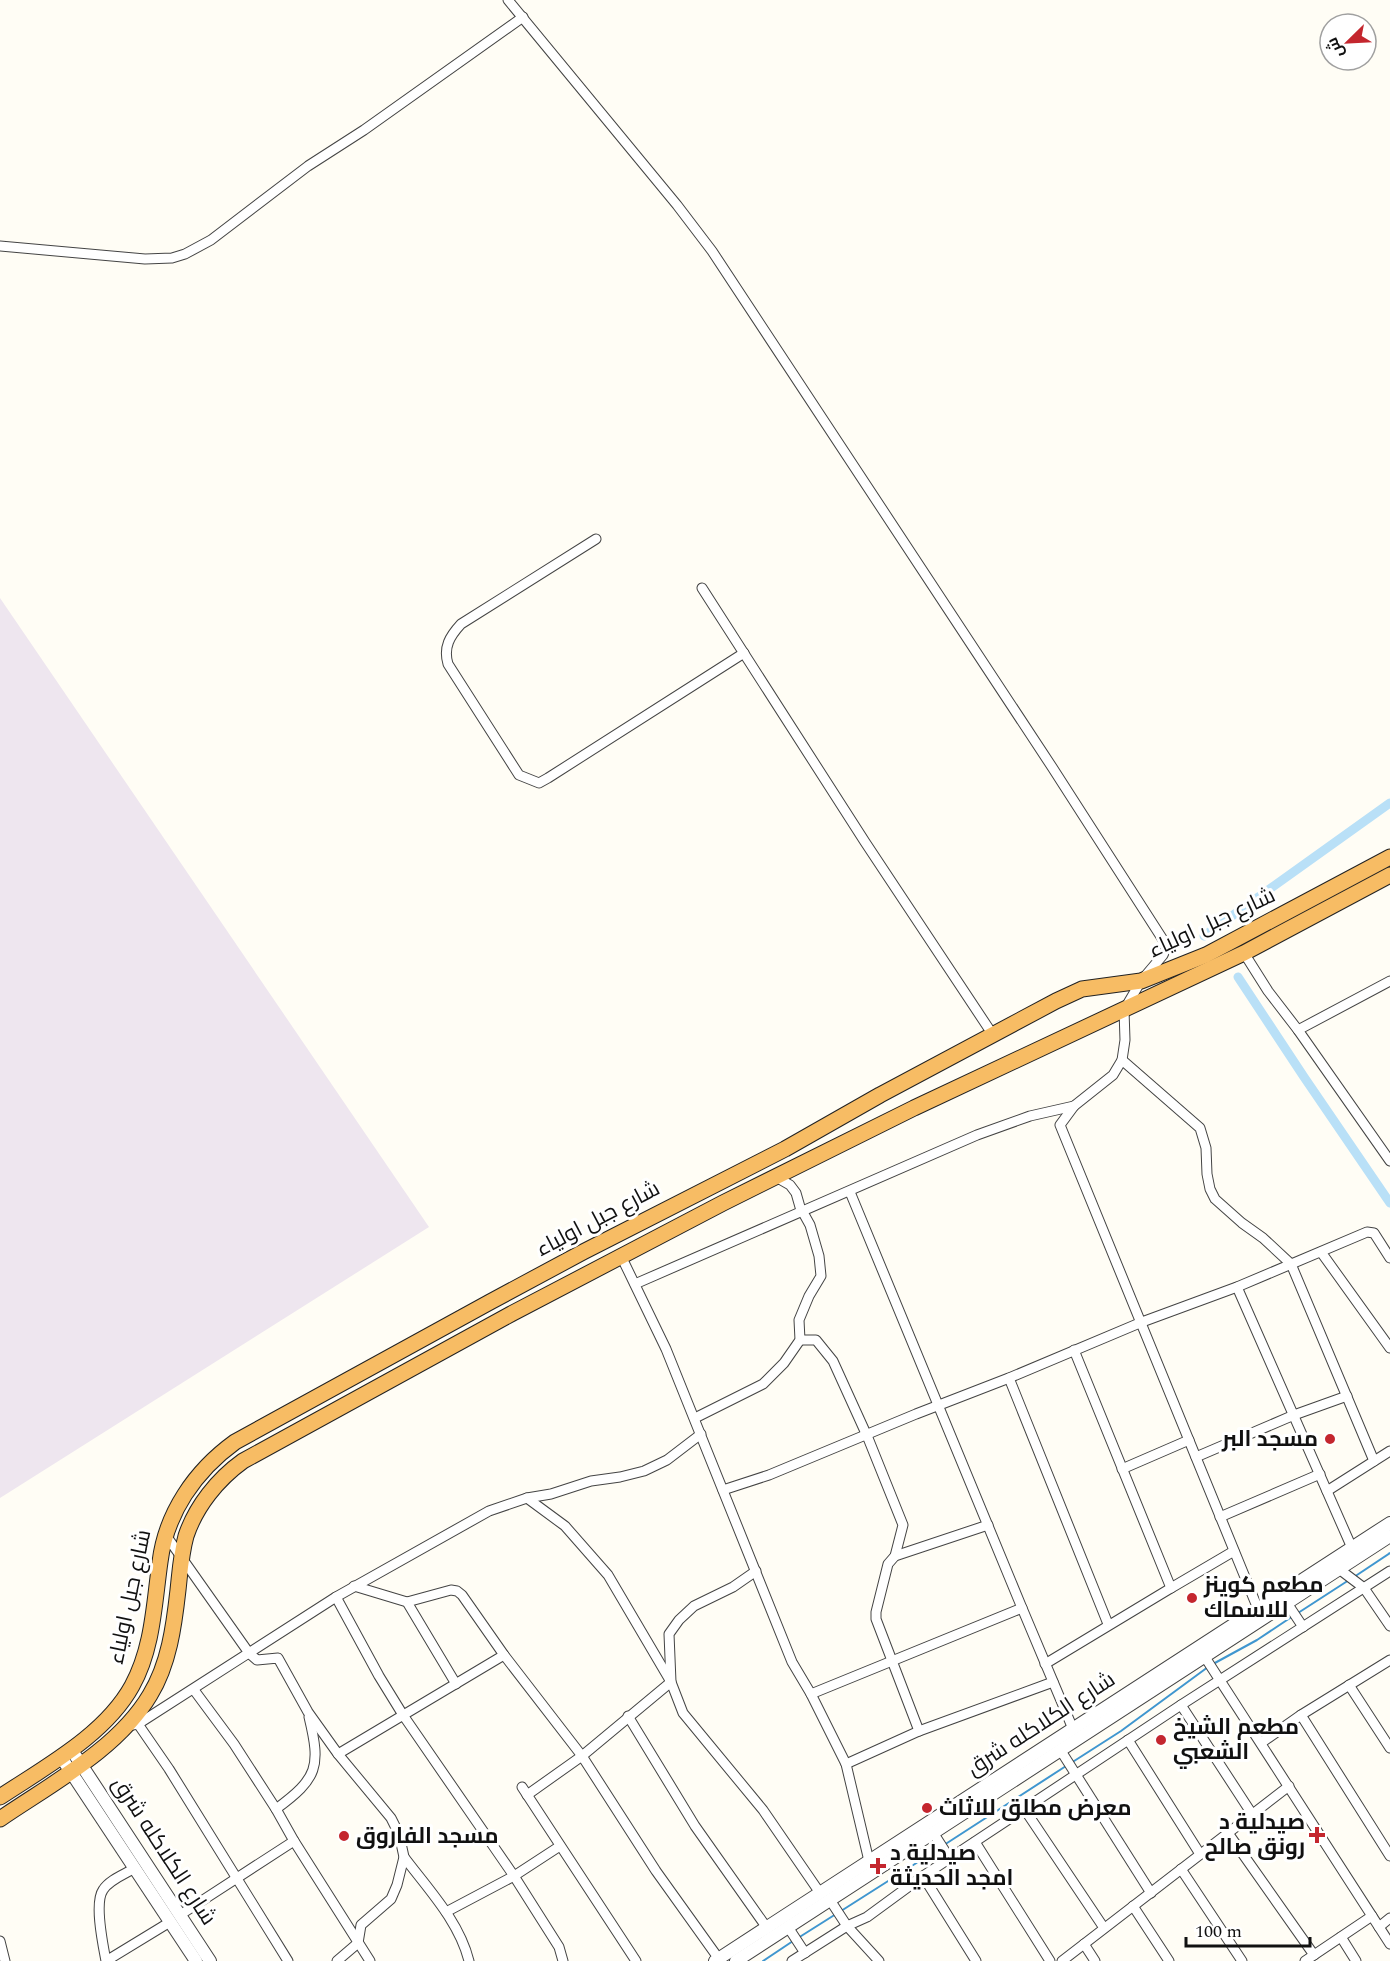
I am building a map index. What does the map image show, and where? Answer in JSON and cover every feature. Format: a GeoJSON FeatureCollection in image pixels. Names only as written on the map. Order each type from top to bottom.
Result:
{"type":"FeatureCollection","features":[{"type":"Feature","properties":{"kind":"highway","name":"شارع جبل اولياء"},"geometry":{"type":"LineString","coordinates":[[0,1797],[66,1753],[95,1729],[120,1704],[132,1686],[146,1651],[165,1534],[173,1515],[200,1473],[235,1442],[573,1257],[785,1149],[890,1089],[1082,989],[1141,981],[1197,959],[1390,857]]}},
{"type":"Feature","properties":{"kind":"highway","name":"شارع جبل اولياء"},"geometry":{"type":"LineString","coordinates":[[0,1819],[76,1768],[133,1725],[160,1677],[167,1656],[174,1627],[181,1558],[187,1534],[204,1502],[224,1477],[243,1461],[621,1256],[924,1103],[1244,953],[1387,878]]}},
{"type":"Feature","properties":{"kind":"street"},"geometry":{"type":"LineString","coordinates":[[508,0],[706,243],[1052,767],[1167,946],[1162,958],[1141,981],[1124,1010],[1125,1040],[1122,1060],[1113,1075],[1074,1106],[1060,1125],[1258,1609]]}},
{"type":"Feature","properties":{"kind":"street"},"geometry":{"type":"LineString","coordinates":[[0,246],[145,259],[172,258],[185,254],[211,240],[308,166],[364,130],[522,17]]}},
{"type":"Feature","properties":{"kind":"street"},"geometry":{"type":"LineString","coordinates":[[596,538],[461,624],[449,640],[446,650],[448,664],[519,775],[539,783],[744,653]]}},
{"type":"Feature","properties":{"kind":"street"},"geometry":{"type":"LineString","coordinates":[[702,588],[865,842],[993,1035]]}},
{"type":"Feature","properties":{"kind":"street"},"geometry":{"type":"LineString","coordinates":[[1244,953],[1268,991],[1390,1161]]}},
{"type":"Feature","properties":{"kind":"street"},"geometry":{"type":"LineString","coordinates":[[1298,1030],[1390,981]]}},
{"type":"Feature","properties":{"kind":"street"},"geometry":{"type":"LineString","coordinates":[[1122,1060],[1200,1128],[1206,1148],[1210,1189],[1215,1199],[1291,1264],[1374,1461]]}},
{"type":"Feature","properties":{"kind":"street"},"geometry":{"type":"LineString","coordinates":[[635,1284],[977,1135],[1030,1116],[1074,1106]]}},
{"type":"Feature","properties":{"kind":"street"},"geometry":{"type":"LineString","coordinates":[[695,1418],[763,1384],[784,1363],[800,1340],[798,1320],[821,1276],[819,1256],[810,1225],[796,1193],[790,1185],[776,1178]]}},
{"type":"Feature","properties":{"kind":"street"},"geometry":{"type":"LineString","coordinates":[[850,1192],[1073,1729]]}},
{"type":"Feature","properties":{"kind":"street"},"geometry":{"type":"LineString","coordinates":[[723,1490],[769,1475],[1142,1322],[1237,1287],[1371,1232],[1374,1233],[1390,1258]]}},
{"type":"Feature","properties":{"kind":"street"},"geometry":{"type":"LineString","coordinates":[[1321,1252],[1390,1348]]}},
{"type":"Feature","properties":{"kind":"street"},"geometry":{"type":"LineString","coordinates":[[621,1256],[666,1348],[792,1662],[811,1694],[846,1764],[869,1861]]}},
{"type":"Feature","properties":{"kind":"street"},"geometry":{"type":"LineString","coordinates":[[1237,1287],[1352,1548]]}},
{"type":"Feature","properties":{"kind":"street"},"geometry":{"type":"LineString","coordinates":[[800,1340],[816,1340],[832,1361],[866,1434],[903,1525],[895,1556],[888,1564],[876,1612],[878,1627],[919,1731]]}},
{"type":"Feature","properties":{"kind":"street"},"geometry":{"type":"LineString","coordinates":[[1074,1350],[1171,1588]]}},
{"type":"Feature","properties":{"kind":"street"},"geometry":{"type":"LineString","coordinates":[[1009,1378],[1108,1624]]}},
{"type":"Feature","properties":{"kind":"street"},"geometry":{"type":"LineString","coordinates":[[1196,1457],[1294,1415],[1347,1396]]}},
{"type":"Feature","properties":{"kind":"street"},"geometry":{"type":"LineString","coordinates":[[288,1961],[169,1769],[133,1725],[194,1690],[354,1586],[489,1511],[591,1481],[644,1471],[667,1460],[701,1434]]}},
{"type":"Feature","properties":{"kind":"street"},"geometry":{"type":"LineString","coordinates":[[1122,1469],[1189,1440]]}},
{"type":"Feature","properties":{"kind":"street"},"geometry":{"type":"LineString","coordinates":[[1327,1491],[1390,1451]]}},
{"type":"Feature","properties":{"kind":"street"},"geometry":{"type":"LineString","coordinates":[[1220,1517],[1320,1474]]}},
{"type":"Feature","properties":{"kind":"street"},"geometry":{"type":"LineString","coordinates":[[527,1498],[565,1526],[608,1575],[671,1682],[683,1713],[763,1810],[847,1926],[879,1961]]}},
{"type":"Feature","properties":{"kind":"street","name":"شارع الكلاكله شرق"},"geometry":{"type":"LineString","coordinates":[[717,1960],[767,1928],[934,1834],[1060,1751],[1258,1609],[1390,1523]]}},
{"type":"Feature","properties":{"kind":"street"},"geometry":{"type":"LineString","coordinates":[[895,1556],[988,1525]]}},
{"type":"Feature","properties":{"kind":"street"},"geometry":{"type":"LineString","coordinates":[[165,1534],[249,1653],[257,1660],[278,1658],[308,1712],[338,1754],[392,1818],[399,1834],[404,1857],[446,1912],[465,1945],[468,1961]]}},
{"type":"Feature","properties":{"kind":"street","name":"شارع الكلاكله شرق"},"geometry":{"type":"LineString","coordinates":[[736,1961],[788,1927],[869,1861],[1073,1729],[1287,1603],[1390,1536]]}},
{"type":"Feature","properties":{"kind":"street"},"geometry":{"type":"LineString","coordinates":[[1045,1664],[1108,1624],[1234,1551]]}},
{"type":"Feature","properties":{"kind":"street"},"geometry":{"type":"LineString","coordinates":[[1339,1569],[1364,1588],[1390,1626]]}},
{"type":"Feature","properties":{"kind":"street"},"geometry":{"type":"LineString","coordinates":[[671,1682],[669,1634],[679,1620],[694,1606],[733,1587],[756,1571]]}},
{"type":"Feature","properties":{"kind":"street"},"geometry":{"type":"LineString","coordinates":[[792,1961],[847,1926],[867,1917],[923,1876],[1128,1740],[1390,1571]]}},
{"type":"Feature","properties":{"kind":"street"},"geometry":{"type":"LineString","coordinates":[[354,1586],[407,1602],[451,1590],[462,1595],[504,1655],[582,1756],[717,1960]]}},
{"type":"Feature","properties":{"kind":"street"},"geometry":{"type":"LineString","coordinates":[[336,1597],[403,1715],[514,1876],[559,1947],[563,1961]]}},
{"type":"Feature","properties":{"kind":"street"},"geometry":{"type":"LineString","coordinates":[[407,1602],[456,1684]]}},
{"type":"Feature","properties":{"kind":"street"},"geometry":{"type":"LineString","coordinates":[[1287,1603],[1303,1627]]}},
{"type":"Feature","properties":{"kind":"street"},"geometry":{"type":"LineString","coordinates":[[811,1694],[1022,1608]]}},
{"type":"Feature","properties":{"kind":"street"},"geometry":{"type":"LineString","coordinates":[[1201,1652],[1390,1944]]}},
{"type":"Feature","properties":{"kind":"street"},"geometry":{"type":"LineString","coordinates":[[338,1754],[504,1655]]}},
{"type":"Feature","properties":{"kind":"street"},"geometry":{"type":"LineString","coordinates":[[1261,1743],[1300,1715],[1390,1660]]}},
{"type":"Feature","properties":{"kind":"street"},"geometry":{"type":"LineString","coordinates":[[636,1961],[524,1791],[582,1756],[671,1682]]}},
{"type":"Feature","properties":{"kind":"street"},"geometry":{"type":"LineString","coordinates":[[846,1764],[919,1731],[1053,1682]]}},
{"type":"Feature","properties":{"kind":"street"},"geometry":{"type":"LineString","coordinates":[[1349,1685],[1390,1748]]}},
{"type":"Feature","properties":{"kind":"street"},"geometry":{"type":"LineString","coordinates":[[194,1690],[234,1744],[370,1961]]}},
{"type":"Feature","properties":{"kind":"street"},"geometry":{"type":"LineString","coordinates":[[1181,1705],[1252,1814]]}},
{"type":"Feature","properties":{"kind":"street"},"geometry":{"type":"LineString","coordinates":[[276,1809],[304,1785],[314,1771],[316,1744],[308,1712]]}},
{"type":"Feature","properties":{"kind":"street"},"geometry":{"type":"LineString","coordinates":[[1300,1715],[1390,1856]]}},
{"type":"Feature","properties":{"kind":"street"},"geometry":{"type":"LineString","coordinates":[[628,1716],[695,1826],[767,1928]]}},
{"type":"Feature","properties":{"kind":"street"},"geometry":{"type":"LineString","coordinates":[[1128,1740],[1200,1854]]}},
{"type":"Feature","properties":{"kind":"street"},"geometry":{"type":"LineString","coordinates":[[1060,1751],[1150,1893]]}},
{"type":"Feature","properties":{"kind":"street"},"geometry":{"type":"LineString","coordinates":[[66,1753],[76,1768]]}},
{"type":"Feature","properties":{"kind":"street","name":"شارع الكلاكله شرق"},"geometry":{"type":"LineString","coordinates":[[76,1768],[135,1868],[210,1961]]}},
{"type":"Feature","properties":{"kind":"street","name":"شارع الكلاكله شرق"},"geometry":{"type":"LineString","coordinates":[[76,1768],[175,1918],[196,1961]]}},
{"type":"Feature","properties":{"kind":"street"},"geometry":{"type":"LineString","coordinates":[[1062,1961],[1289,1786]]}},
{"type":"Feature","properties":{"kind":"street"},"geometry":{"type":"LineString","coordinates":[[1024,1810],[1104,1928]]}},
{"type":"Feature","properties":{"kind":"street"},"geometry":{"type":"LineString","coordinates":[[1228,1833],[1314,1955]]}},
{"type":"Feature","properties":{"kind":"street"},"geometry":{"type":"LineString","coordinates":[[934,1834],[950,1859]]}},
{"type":"Feature","properties":{"kind":"street"},"geometry":{"type":"LineString","coordinates":[[135,1868],[104,1887],[101,1893],[100,1932],[106,1961],[237,1879],[294,1840]]}},
{"type":"Feature","properties":{"kind":"street"},"geometry":{"type":"LineString","coordinates":[[975,1842],[1050,1961]]}},
{"type":"Feature","properties":{"kind":"street"},"geometry":{"type":"LineString","coordinates":[[446,1912],[514,1876],[560,1846]]}},
{"type":"Feature","properties":{"kind":"street"},"geometry":{"type":"LineString","coordinates":[[337,1961],[358,1943],[361,1925],[391,1899],[404,1857]]}},
{"type":"Feature","properties":{"kind":"street"},"geometry":{"type":"LineString","coordinates":[[1181,1869],[1242,1961]]}},
{"type":"Feature","properties":{"kind":"street"},"geometry":{"type":"LineString","coordinates":[[923,1876],[976,1961]]}},
{"type":"Feature","properties":{"kind":"street"},"geometry":{"type":"LineString","coordinates":[[1133,1906],[1169,1961]]}},
{"type":"Feature","properties":{"kind":"street"},"geometry":{"type":"LineString","coordinates":[[1305,1961],[1372,1916]]}},
{"type":"Feature","properties":{"kind":"street"},"geometry":{"type":"LineString","coordinates":[[1379,1927],[1390,1918]]}},
{"type":"Feature","properties":{"kind":"street"},"geometry":{"type":"LineString","coordinates":[[788,1927],[805,1953]]}},
{"type":"Feature","properties":{"kind":"street"},"geometry":{"type":"LineString","coordinates":[[1341,1937],[1356,1961]]}},
{"type":"Feature","properties":{"kind":"street"},"geometry":{"type":"LineString","coordinates":[[0,1941],[5,1961]]}},
{"type":"Feature","properties":{"kind":"street"},"geometry":{"type":"LineString","coordinates":[[1084,1944],[1095,1961]]}},
{"type":"Feature","properties":{"kind":"shaded area"},"geometry":{"type":"Polygon","coordinates":[[[0,598],[429,1227],[0,1498],[0,598]]]}},
{"type":"Feature","properties":{"kind":"waterway"},"geometry":{"type":"LineString","coordinates":[[1204,936],[1390,803]]}},
{"type":"Feature","properties":{"kind":"waterway"},"geometry":{"type":"LineString","coordinates":[[1238,977],[1390,1203]]}},
{"type":"Feature","properties":{"kind":"waterway"},"geometry":{"type":"LineString","coordinates":[[1354,1577],[1390,1553]]}},
{"type":"Feature","properties":{"kind":"waterway"},"geometry":{"type":"LineString","coordinates":[[1298,1613],[1349,1580]]}},
{"type":"Feature","properties":{"kind":"waterway"},"geometry":{"type":"LineString","coordinates":[[1213,1664],[1257,1640],[1293,1616]]}},
{"type":"Feature","properties":{"kind":"waterway"},"geometry":{"type":"LineString","coordinates":[[1071,1763],[1121,1731],[1208,1667]]}},
{"type":"Feature","properties":{"kind":"waterway"},"geometry":{"type":"LineString","coordinates":[[944,1845],[1066,1766]]}},
{"type":"Feature","properties":{"kind":"waterway"},"geometry":{"type":"LineString","coordinates":[[841,1911],[940,1848]]}},
{"type":"Feature","properties":{"kind":"waterway"},"geometry":{"type":"LineString","coordinates":[[798,1938],[836,1914]]}},
{"type":"Feature","properties":{"kind":"waterway"},"geometry":{"type":"LineString","coordinates":[[763,1961],[793,1941]]}},
{"type":"Feature","properties":{"kind":"place","name":"مسجد البر"},"geometry":{"type":"Point","coordinates":[1330,1439]}},
{"type":"Feature","properties":{"kind":"place","name":"مطعم كوينز للاسماك"},"geometry":{"type":"Point","coordinates":[1192,1598]}},
{"type":"Feature","properties":{"kind":"place","name":"مطعم الشيخ الشعبي"},"geometry":{"type":"Point","coordinates":[1161,1740]}},
{"type":"Feature","properties":{"kind":"place","name":"معرض مطلق للاثاث"},"geometry":{"type":"Point","coordinates":[927,1808]}},
{"type":"Feature","properties":{"kind":"place","name":"صيدلية د رونق صالح"},"geometry":{"type":"Point","coordinates":[1317,1835]}},
{"type":"Feature","properties":{"kind":"place","name":"مسجد الفاروق"},"geometry":{"type":"Point","coordinates":[344,1836]}},
{"type":"Feature","properties":{"kind":"place","name":"صيدلية د امجد الحديثة"},"geometry":{"type":"Point","coordinates":[878,1866]}}]}
